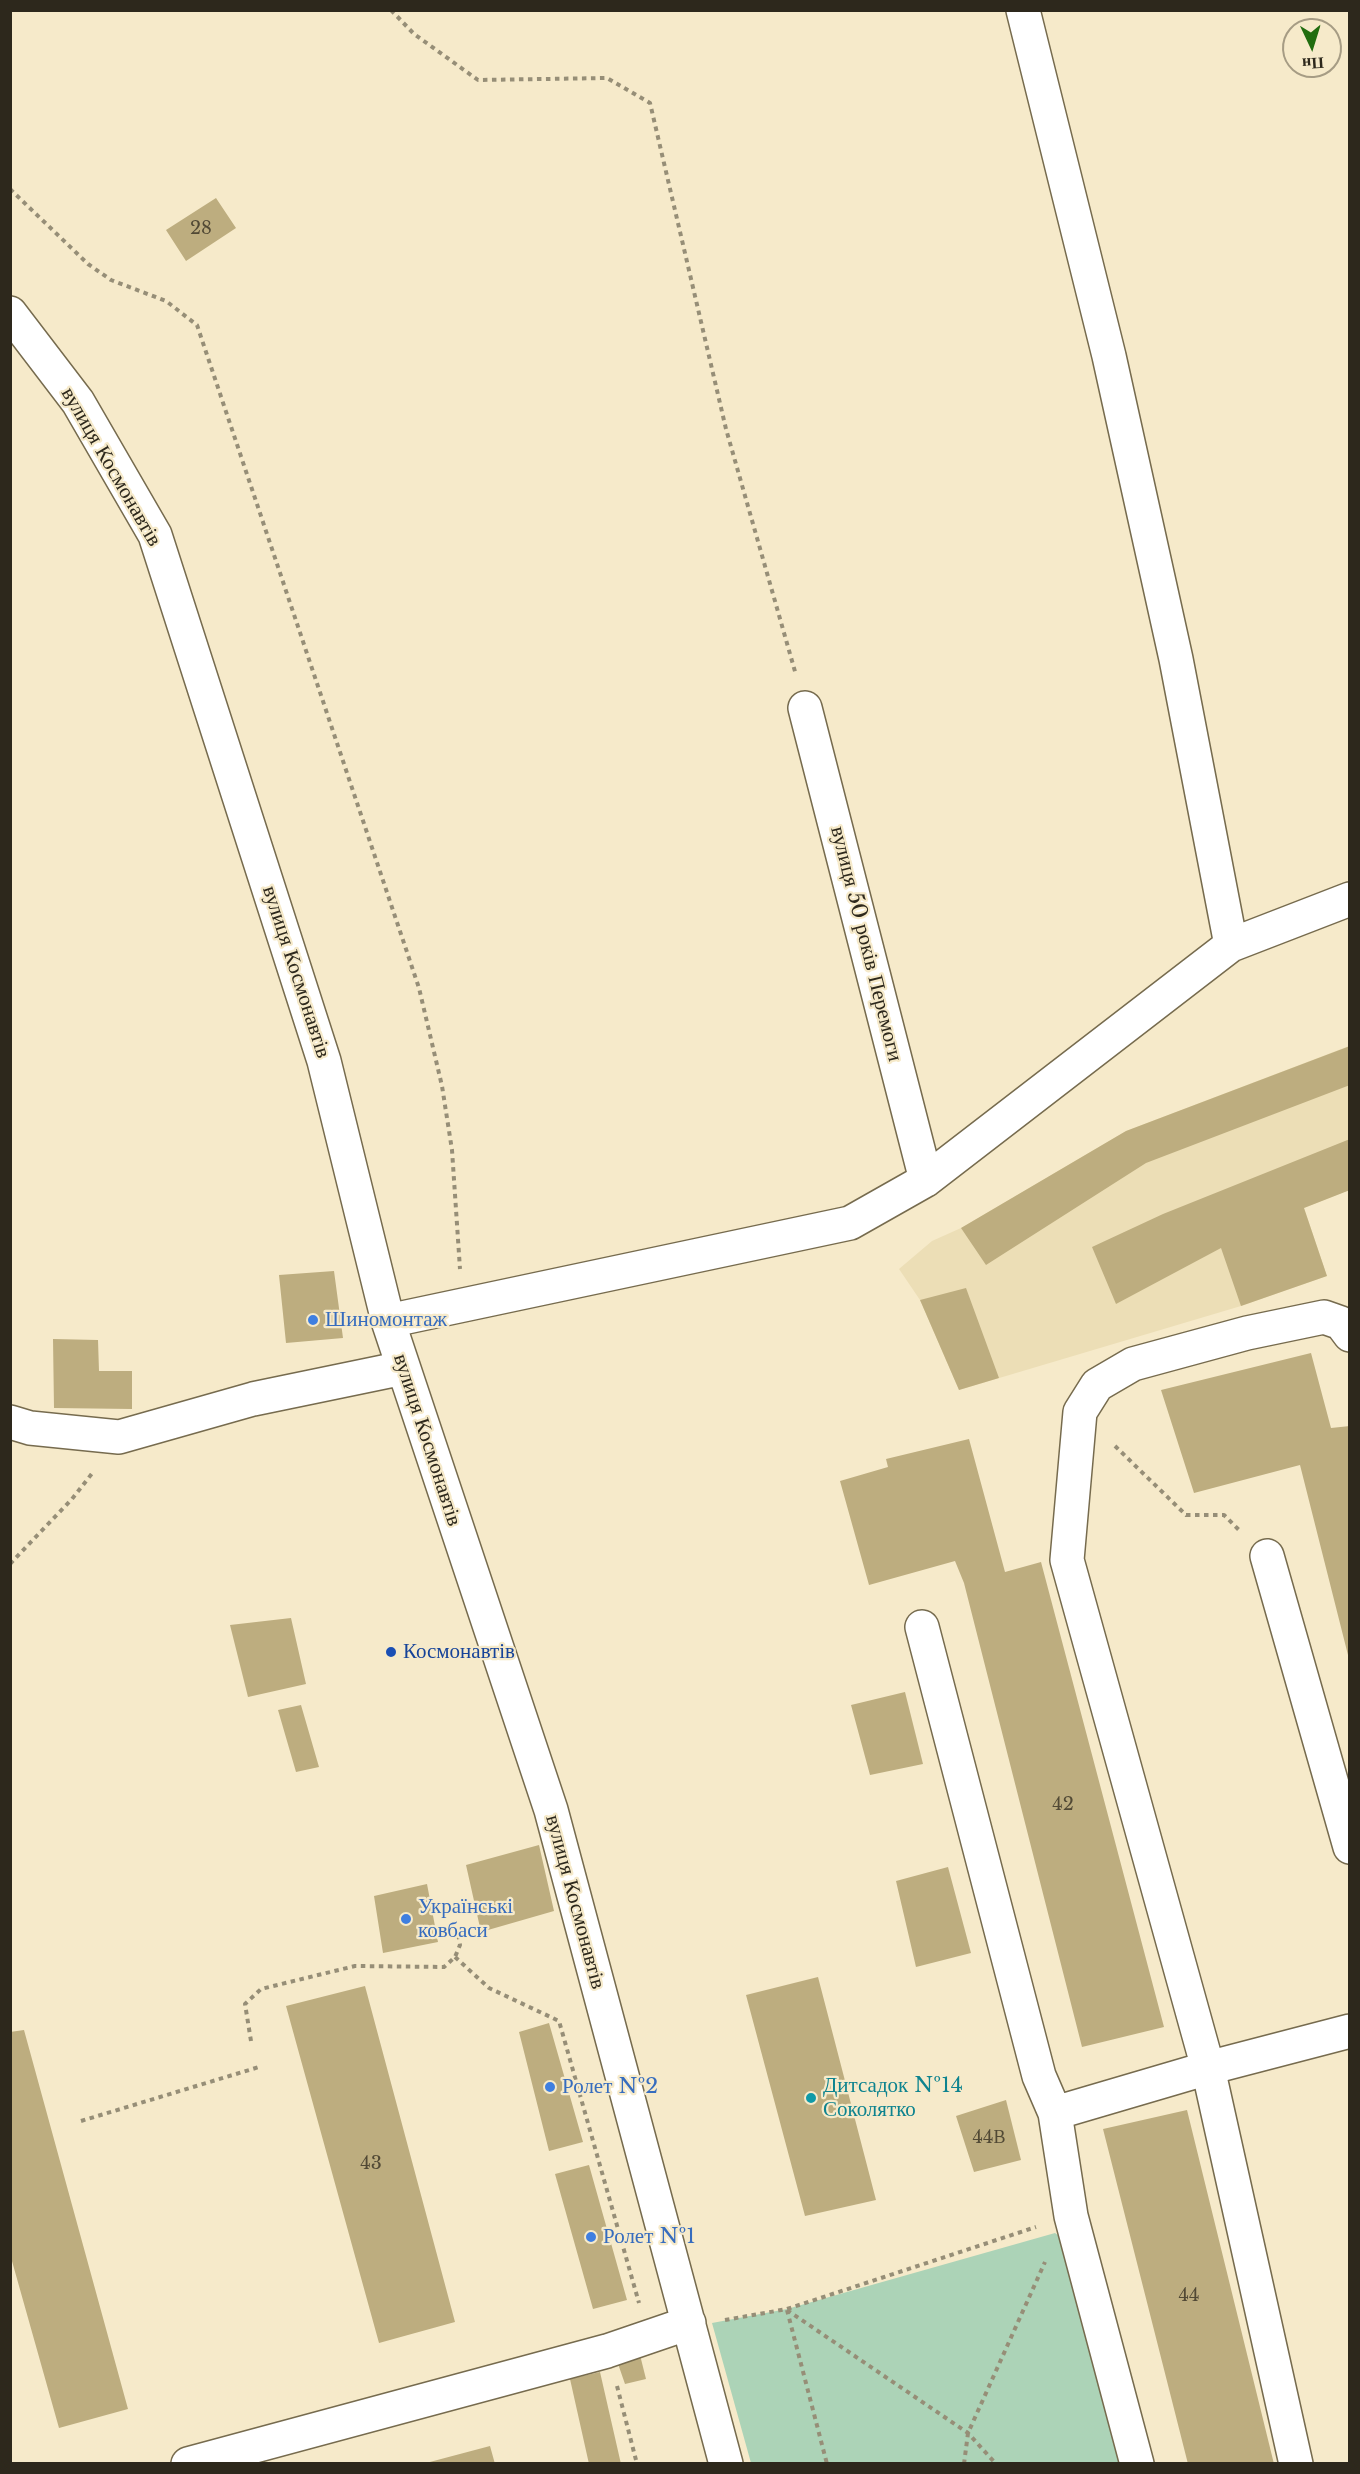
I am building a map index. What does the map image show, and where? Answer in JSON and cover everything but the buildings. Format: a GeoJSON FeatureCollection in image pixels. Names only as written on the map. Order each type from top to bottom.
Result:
{"type":"FeatureCollection","features":[{"type":"Feature","properties":{"kind":"street"},"geometry":{"type":"LineString","coordinates":[[1023,10],[1112,368],[1176,659],[1231,945]]}},
{"type":"Feature","properties":{"kind":"street","name":"вулиця Космонавтів"},"geometry":{"type":"LineString","coordinates":[[10,313],[78,402],[155,535],[324,1061],[388,1322],[551,1810],[726,2463]]}},
{"type":"Feature","properties":{"kind":"street","name":"вулиця 50 років Перемоги"},"geometry":{"type":"LineString","coordinates":[[805,708],[926,1180]]}},
{"type":"Feature","properties":{"kind":"street"},"geometry":{"type":"LineString","coordinates":[[388,1322],[850,1223],[926,1180],[1231,945],[1350,899]]}},
{"type":"Feature","properties":{"kind":"street"},"geometry":{"type":"LineString","coordinates":[[1296,2463],[1208,2068],[1067,1560],[1080,1412],[1097,1385],[1133,1364],[1247,1333],[1323,1317],[1341,1323],[1350,1335]]}},
{"type":"Feature","properties":{"kind":"street"},"geometry":{"type":"LineString","coordinates":[[10,1422],[30,1428],[119,1437],[253,1399],[403,1368]]}},
{"type":"Feature","properties":{"kind":"street"},"geometry":{"type":"LineString","coordinates":[[1267,1556],[1350,1847]]}},
{"type":"Feature","properties":{"kind":"street"},"geometry":{"type":"LineString","coordinates":[[922,1627],[1040,2076],[1055,2113],[1071,2216],[1137,2463]]}},
{"type":"Feature","properties":{"kind":"street"},"geometry":{"type":"LineString","coordinates":[[1055,2113],[1208,2068],[1350,2031]]}},
{"type":"Feature","properties":{"kind":"street"},"geometry":{"type":"LineString","coordinates":[[188,2463],[607,2350],[689,2323]]}},
{"type":"Feature","properties":{"kind":"path"},"geometry":{"type":"LineString","coordinates":[[391,10],[414,34],[478,80],[607,78],[650,104],[726,429],[805,708]]}},
{"type":"Feature","properties":{"kind":"path"},"geometry":{"type":"LineString","coordinates":[[10,189],[88,264],[111,280],[166,301],[197,325],[419,988],[442,1086],[452,1150],[462,1305]]}},
{"type":"Feature","properties":{"kind":"path"},"geometry":{"type":"LineString","coordinates":[[1080,1412],[1186,1515],[1224,1515],[1267,1556]]}},
{"type":"Feature","properties":{"kind":"path"},"geometry":{"type":"LineString","coordinates":[[10,1564],[72,1499],[119,1437]]}},
{"type":"Feature","properties":{"kind":"path"},"geometry":{"type":"LineString","coordinates":[[251,2042],[245,2004],[261,1989],[355,1966],[444,1967],[455,1957],[459,1945],[457,1927]]}},
{"type":"Feature","properties":{"kind":"path"},"geometry":{"type":"LineString","coordinates":[[81,2121],[259,2067]]}},
{"type":"Feature","properties":{"kind":"path"},"geometry":{"type":"LineString","coordinates":[[787,2310],[1071,2216]]}},
{"type":"Feature","properties":{"kind":"path"},"geometry":{"type":"LineString","coordinates":[[964,2463],[968,2433],[1059,2232],[1071,2216]]}},
{"type":"Feature","properties":{"kind":"path"},"geometry":{"type":"LineString","coordinates":[[787,2310],[968,2433],[996,2463]]}},
{"type":"Feature","properties":{"kind":"path"},"geometry":{"type":"LineString","coordinates":[[787,2310],[827,2463]]}},
{"type":"Feature","properties":{"kind":"path"},"geometry":{"type":"LineString","coordinates":[[607,2350],[637,2463]]}},
{"type":"Feature","properties":{"kind":"shaded area"},"geometry":{"type":"Polygon","coordinates":[[[1349,1046],[1349,1190],[1304,1208],[1327,1276],[1241,1306],[959,1390],[920,1300],[899,1269],[932,1241],[961,1228],[1126,1131],[1349,1046]]]}},
{"type":"Feature","properties":{"kind":"green space"},"geometry":{"type":"Polygon","coordinates":[[[1055,2233],[1070,2244],[1128,2463],[751,2463],[712,2323],[787,2309],[1055,2233]]]}},
{"type":"Feature","properties":{"kind":"place","name":"Шиномонтаж"},"geometry":{"type":"Point","coordinates":[313,1320]}},
{"type":"Feature","properties":{"kind":"place","name":"Космонавтів"},"geometry":{"type":"Point","coordinates":[391,1652]}},
{"type":"Feature","properties":{"kind":"place","name":"Українські ковбаси"},"geometry":{"type":"Point","coordinates":[406,1919]}},
{"type":"Feature","properties":{"kind":"place","name":"Ролет №2"},"geometry":{"type":"Point","coordinates":[550,2087]}},
{"type":"Feature","properties":{"kind":"place","name":"Дитсадок №14 Соколятко"},"geometry":{"type":"Point","coordinates":[811,2098]}},
{"type":"Feature","properties":{"kind":"place","name":"Ролет №1"},"geometry":{"type":"Point","coordinates":[591,2237]}}]}
